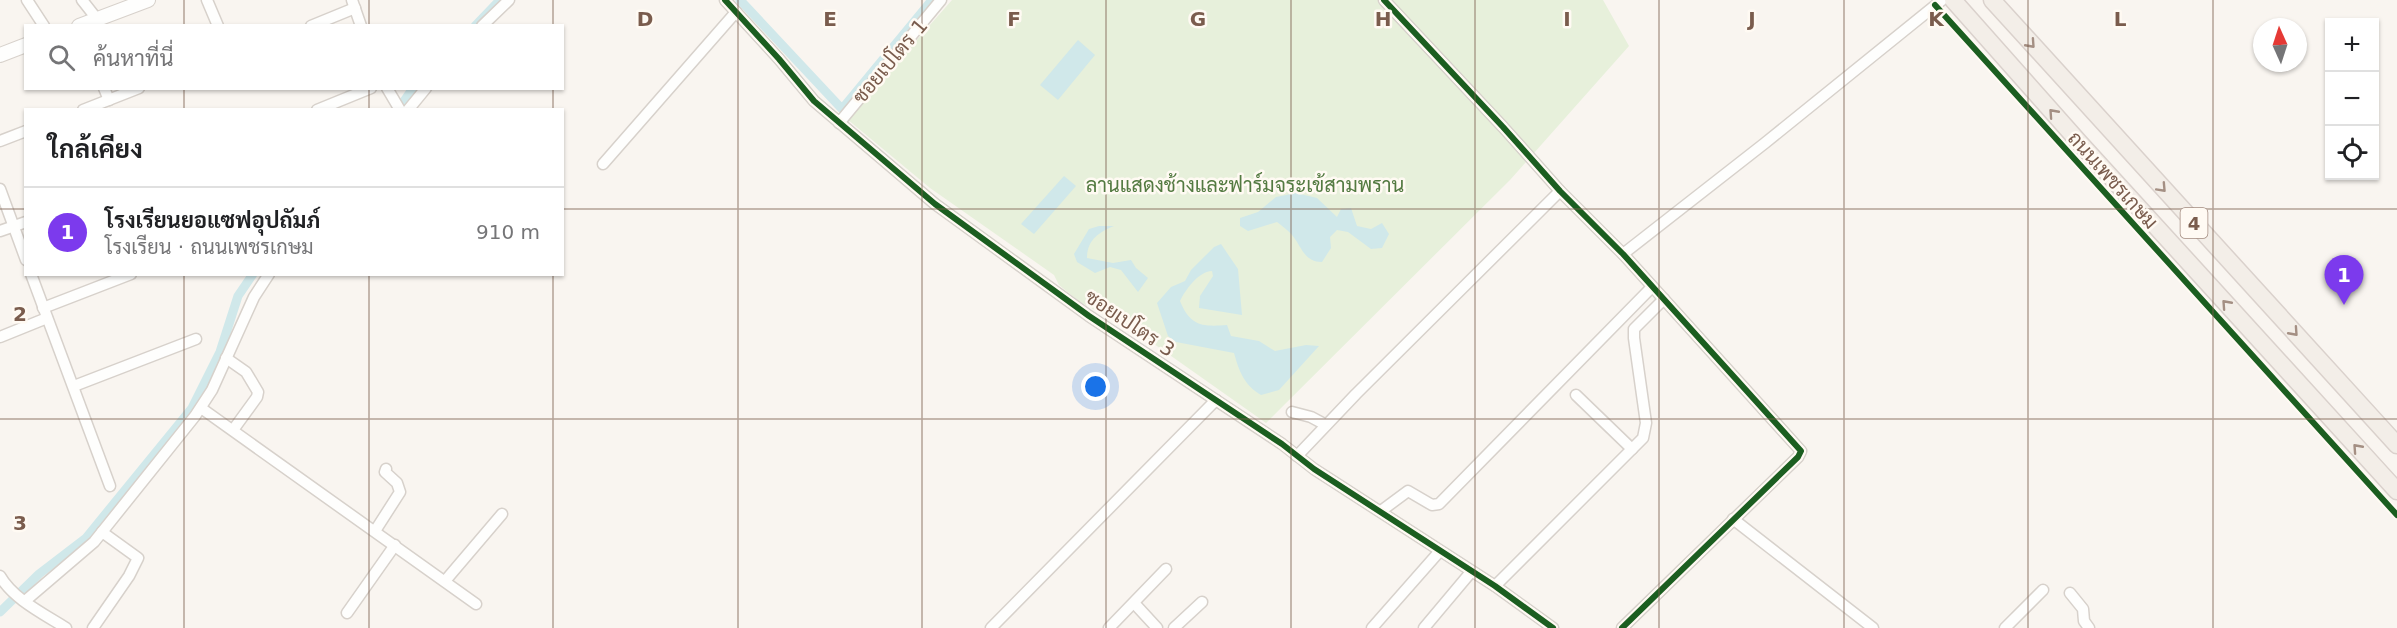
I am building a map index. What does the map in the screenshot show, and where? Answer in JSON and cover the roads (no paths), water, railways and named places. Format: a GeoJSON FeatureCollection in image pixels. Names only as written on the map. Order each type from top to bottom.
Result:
{"type":"FeatureCollection","features":[{"type":"Feature","properties":{"kind":"main road","name":"ถนนเพชรเกษม"},"geometry":{"type":"LineString","coordinates":[[1953,0],[2397,491]]}},
{"type":"Feature","properties":{"kind":"main road","name":"ถนนเพชรเกษม"},"geometry":{"type":"LineString","coordinates":[[1992,0],[2397,445]]}},
{"type":"Feature","properties":{"kind":"street"},"geometry":{"type":"LineString","coordinates":[[27,0],[43,24]]}},
{"type":"Feature","properties":{"kind":"street"},"geometry":{"type":"LineString","coordinates":[[82,0],[97,19]]}},
{"type":"Feature","properties":{"kind":"street"},"geometry":{"type":"LineString","coordinates":[[207,0],[217,24]]}},
{"type":"Feature","properties":{"kind":"street"},"geometry":{"type":"LineString","coordinates":[[484,24],[509,0]]}},
{"type":"Feature","properties":{"kind":"street","name":"ซอยเปโตร 3"},"geometry":{"type":"LineString","coordinates":[[725,0],[814,102],[935,204],[1089,316],[1216,400],[1314,469],[1381,511],[1439,552],[1495,586],[1553,628]]}},
{"type":"Feature","properties":{"kind":"street","name":"ซอยเปโตร 1"},"geometry":{"type":"LineString","coordinates":[[839,123],[941,0]]}},
{"type":"Feature","properties":{"kind":"street"},"geometry":{"type":"LineString","coordinates":[[1384,0],[1560,191],[1623,254],[1801,451],[1798,457],[1622,628]]}},
{"type":"Feature","properties":{"kind":"street"},"geometry":{"type":"LineString","coordinates":[[1623,254],[1942,0]]}},
{"type":"Feature","properties":{"kind":"street"},"geometry":{"type":"LineString","coordinates":[[82,24],[142,1]]}},
{"type":"Feature","properties":{"kind":"street"},"geometry":{"type":"LineString","coordinates":[[315,24],[353,4],[360,24]]}},
{"type":"Feature","properties":{"kind":"street"},"geometry":{"type":"LineString","coordinates":[[603,164],[736,12]]}},
{"type":"Feature","properties":{"kind":"street"},"geometry":{"type":"LineString","coordinates":[[0,55],[24,46]]}},
{"type":"Feature","properties":{"kind":"street"},"geometry":{"type":"LineString","coordinates":[[105,90],[109,100]]}},
{"type":"Feature","properties":{"kind":"street"},"geometry":{"type":"LineString","coordinates":[[88,108],[134,90]]}},
{"type":"Feature","properties":{"kind":"street"},"geometry":{"type":"LineString","coordinates":[[322,108],[366,90]]}},
{"type":"Feature","properties":{"kind":"street"},"geometry":{"type":"LineString","coordinates":[[388,90],[400,107],[423,90]]}},
{"type":"Feature","properties":{"kind":"street"},"geometry":{"type":"LineString","coordinates":[[0,141],[24,132]]}},
{"type":"Feature","properties":{"kind":"street"},"geometry":{"type":"LineString","coordinates":[[0,189],[24,254]]}},
{"type":"Feature","properties":{"kind":"street"},"geometry":{"type":"LineString","coordinates":[[1297,456],[1560,191]]}},
{"type":"Feature","properties":{"kind":"street"},"geometry":{"type":"LineString","coordinates":[[0,231],[24,223]]}},
{"type":"Feature","properties":{"kind":"street"},"geometry":{"type":"LineString","coordinates":[[32,276],[110,486]]}},
{"type":"Feature","properties":{"kind":"street"},"geometry":{"type":"LineString","coordinates":[[0,337],[45,313],[127,276]]}},
{"type":"Feature","properties":{"kind":"street"},"geometry":{"type":"LineString","coordinates":[[23,599],[94,542],[201,408],[212,390],[254,297],[268,276]]}},
{"type":"Feature","properties":{"kind":"street"},"geometry":{"type":"LineString","coordinates":[[1381,511],[1408,491],[1432,505],[1438,504],[1652,287]]}},
{"type":"Feature","properties":{"kind":"street"},"geometry":{"type":"LineString","coordinates":[[1495,586],[1643,438],[1646,423],[1634,329],[1664,299]]}},
{"type":"Feature","properties":{"kind":"street"},"geometry":{"type":"LineString","coordinates":[[74,386],[196,339]]}},
{"type":"Feature","properties":{"kind":"street"},"geometry":{"type":"LineString","coordinates":[[226,358],[246,372],[258,392],[257,397],[233,430]]}},
{"type":"Feature","properties":{"kind":"street"},"geometry":{"type":"LineString","coordinates":[[1576,395],[1632,449]]}},
{"type":"Feature","properties":{"kind":"street"},"geometry":{"type":"LineString","coordinates":[[991,628],[1216,400]]}},
{"type":"Feature","properties":{"kind":"street"},"geometry":{"type":"LineString","coordinates":[[201,408],[476,604]]}},
{"type":"Feature","properties":{"kind":"street"},"geometry":{"type":"LineString","coordinates":[[1292,412],[1311,417],[1326,425]]}},
{"type":"Feature","properties":{"kind":"street"},"geometry":{"type":"LineString","coordinates":[[375,531],[400,492],[397,483],[385,472],[386,469]]}},
{"type":"Feature","properties":{"kind":"street"},"geometry":{"type":"LineString","coordinates":[[445,581],[502,514]]}},
{"type":"Feature","properties":{"kind":"street"},"geometry":{"type":"LineString","coordinates":[[1733,519],[1873,628]]}},
{"type":"Feature","properties":{"kind":"street"},"geometry":{"type":"LineString","coordinates":[[93,628],[129,576],[138,558],[102,532]]}},
{"type":"Feature","properties":{"kind":"street"},"geometry":{"type":"LineString","coordinates":[[346,613],[395,545]]}},
{"type":"Feature","properties":{"kind":"street"},"geometry":{"type":"LineString","coordinates":[[1372,628],[1439,552]]}},
{"type":"Feature","properties":{"kind":"street"},"geometry":{"type":"LineString","coordinates":[[1109,628],[1166,569]]}},
{"type":"Feature","properties":{"kind":"street"},"geometry":{"type":"LineString","coordinates":[[1424,628],[1471,572]]}},
{"type":"Feature","properties":{"kind":"street"},"geometry":{"type":"LineString","coordinates":[[3,581],[23,599],[66,628]]}},
{"type":"Feature","properties":{"kind":"street"},"geometry":{"type":"LineString","coordinates":[[2005,628],[2043,590]]}},
{"type":"Feature","properties":{"kind":"street"},"geometry":{"type":"LineString","coordinates":[[2070,593],[2084,609],[2085,621],[2089,628]]}},
{"type":"Feature","properties":{"kind":"street"},"geometry":{"type":"LineString","coordinates":[[1174,628],[1202,602]]}},
{"type":"Feature","properties":{"kind":"street"},"geometry":{"type":"LineString","coordinates":[[1134,603],[1157,628]]}},
{"type":"Feature","properties":{"kind":"water"},"geometry":{"type":"Polygon","coordinates":[[[1078,40],[1095,55],[1058,100],[1040,85],[1078,40]]]}},
{"type":"Feature","properties":{"kind":"water"},"geometry":{"type":"Polygon","coordinates":[[[1064,176],[1076,186],[1034,234],[1021,224],[1064,176]]]}},
{"type":"Feature","properties":{"kind":"water"},"geometry":{"type":"Polygon","coordinates":[[[1296,193],[1317,198],[1337,217],[1341,209],[1351,208],[1357,226],[1371,229],[1382,223],[1389,234],[1382,248],[1371,249],[1348,232],[1337,230],[1330,237],[1331,248],[1322,262],[1307,257],[1290,233],[1277,222],[1248,231],[1240,226],[1240,218],[1258,212],[1276,197],[1296,193]]]}},
{"type":"Feature","properties":{"kind":"water"},"geometry":{"type":"Polygon","coordinates":[[[1114,226],[1095,237],[1089,246],[1087,258],[1113,263],[1131,260],[1136,268],[1148,278],[1138,292],[1121,270],[1110,267],[1095,273],[1077,262],[1074,254],[1089,229],[1114,226]]]}},
{"type":"Feature","properties":{"kind":"water"},"geometry":{"type":"Polygon","coordinates":[[[1221,244],[1238,269],[1242,315],[1199,308],[1200,296],[1213,276],[1212,271],[1197,278],[1180,301],[1188,316],[1198,323],[1211,326],[1227,325],[1231,336],[1259,341],[1275,351],[1306,345],[1319,346],[1279,390],[1261,395],[1250,387],[1243,377],[1234,353],[1176,342],[1168,336],[1157,303],[1171,287],[1185,281],[1191,270],[1214,247],[1221,244]]]}},
{"type":"Feature","properties":{"kind":"waterway"},"geometry":{"type":"LineString","coordinates":[[477,24],[500,0]]}},
{"type":"Feature","properties":{"kind":"waterway"},"geometry":{"type":"LineString","coordinates":[[740,0],[842,109],[932,0]]}},
{"type":"Feature","properties":{"kind":"waterway"},"geometry":{"type":"LineString","coordinates":[[399,108],[412,90]]}},
{"type":"Feature","properties":{"kind":"waterway"},"geometry":{"type":"LineString","coordinates":[[0,612],[39,574],[86,538],[192,408],[220,352],[238,296],[252,276]]}},
{"type":"Feature","properties":{"kind":"place","name":"โรงเรียนยอแซฟอุปถัมภ์"},"geometry":{"type":"Point","coordinates":[2344,305]}},
{"type":"Feature","properties":{"kind":"park label","name":"ลานแสดงช้างและฟาร์มจระเข้สามพราน"},"geometry":{"type":"Point","coordinates":[1245,185]}}]}
